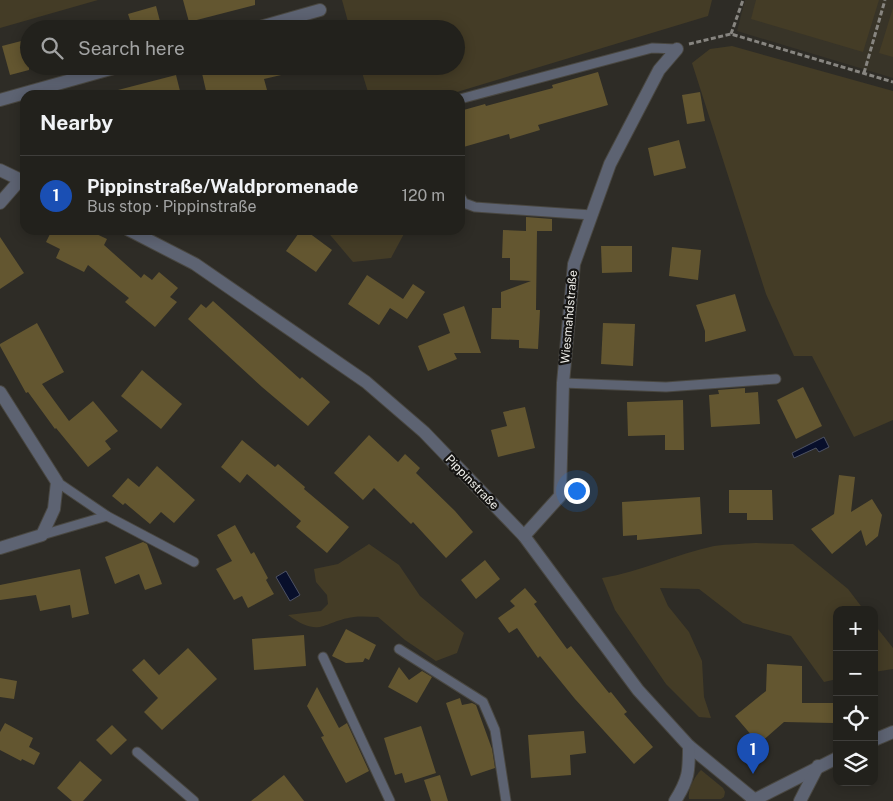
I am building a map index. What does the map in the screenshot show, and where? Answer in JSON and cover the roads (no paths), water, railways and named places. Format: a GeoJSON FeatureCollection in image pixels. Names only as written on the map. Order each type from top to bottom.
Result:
{"type":"FeatureCollection","features":[{"type":"Feature","properties":{"kind":"street"},"geometry":{"type":"LineString","coordinates":[[285,20],[320,10]]}},
{"type":"Feature","properties":{"kind":"street","name":"Wiesmahdstraße"},"geometry":{"type":"LineString","coordinates":[[524,536],[560,496],[563,384],[574,264],[610,164],[659,70],[677,49]]}},
{"type":"Feature","properties":{"kind":"street"},"geometry":{"type":"LineString","coordinates":[[36,90],[89,75]]}},
{"type":"Feature","properties":{"kind":"street"},"geometry":{"type":"LineString","coordinates":[[0,100],[20,94]]}},
{"type":"Feature","properties":{"kind":"street"},"geometry":{"type":"LineString","coordinates":[[0,170],[20,180]]}},
{"type":"Feature","properties":{"kind":"street"},"geometry":{"type":"LineString","coordinates":[[0,203],[20,183]]}},
{"type":"Feature","properties":{"kind":"street","name":"Pippinstraße"},"geometry":{"type":"LineString","coordinates":[[139,235],[195,264],[366,382],[424,432],[524,536],[638,690],[689,746],[755,801]]}},
{"type":"Feature","properties":{"kind":"street"},"geometry":{"type":"LineString","coordinates":[[0,392],[57,482],[54,509],[42,535],[0,548]]}},
{"type":"Feature","properties":{"kind":"street"},"geometry":{"type":"LineString","coordinates":[[878,738],[893,732]]}},
{"type":"Feature","properties":{"kind":"street"},"geometry":{"type":"LineString","coordinates":[[675,801],[687,779],[690,767],[689,746]]}},
{"type":"Feature","properties":{"kind":"street"},"geometry":{"type":"LineString","coordinates":[[755,801],[833,760]]}},
{"type":"Feature","properties":{"kind":"street"},"geometry":{"type":"LineString","coordinates":[[800,801],[818,766]]}},
{"type":"Feature","properties":{"kind":"lane"},"geometry":{"type":"LineString","coordinates":[[465,99],[652,48],[677,49]]}},
{"type":"Feature","properties":{"kind":"lane"},"geometry":{"type":"LineString","coordinates":[[465,203],[475,207],[592,215]]}},
{"type":"Feature","properties":{"kind":"lane"},"geometry":{"type":"LineString","coordinates":[[563,384],[666,387],[776,378]]}},
{"type":"Feature","properties":{"kind":"lane"},"geometry":{"type":"LineString","coordinates":[[57,482],[107,516],[194,562]]}},
{"type":"Feature","properties":{"kind":"lane"},"geometry":{"type":"LineString","coordinates":[[42,535],[107,516]]}},
{"type":"Feature","properties":{"kind":"lane"},"geometry":{"type":"LineString","coordinates":[[399,649],[483,702],[495,730],[506,801]]}},
{"type":"Feature","properties":{"kind":"lane"},"geometry":{"type":"LineString","coordinates":[[323,657],[390,801]]}},
{"type":"Feature","properties":{"kind":"lane"},"geometry":{"type":"LineString","coordinates":[[136,752],[194,801]]}},
{"type":"Feature","properties":{"kind":"water"},"geometry":{"type":"Polygon","coordinates":[[[824,437],[829,447],[819,452],[816,448],[794,458],[792,453],[824,437]]]}},
{"type":"Feature","properties":{"kind":"water"},"geometry":{"type":"Polygon","coordinates":[[[286,571],[300,595],[290,601],[276,577],[286,571]]]}},
{"type":"Feature","properties":{"kind":"place","name":"Pippinstraße/Waldpromenade"},"geometry":{"type":"Point","coordinates":[753,774]}}]}
